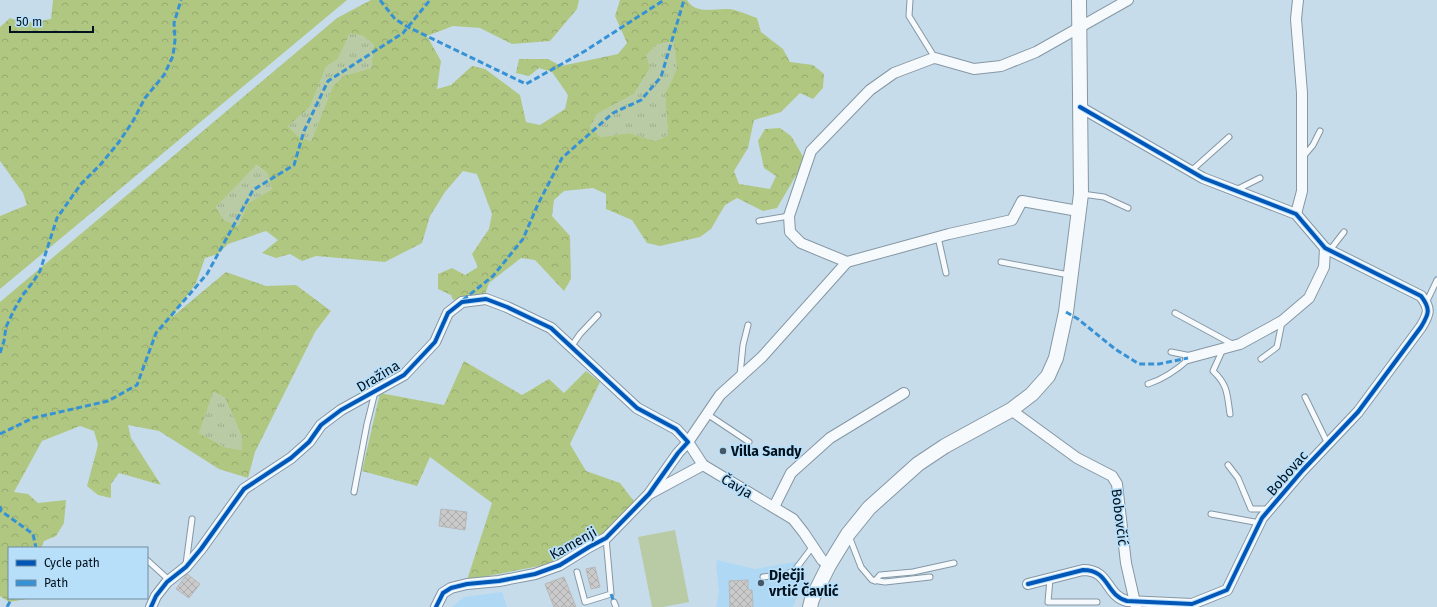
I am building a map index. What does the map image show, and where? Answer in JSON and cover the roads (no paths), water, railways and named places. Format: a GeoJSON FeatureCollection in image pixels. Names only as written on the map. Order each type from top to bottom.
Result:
{"type":"FeatureCollection","features":[{"type":"Feature","properties":{"kind":"main road"},"geometry":{"type":"LineString","coordinates":[[810,607],[812,599],[829,565],[848,534],[869,508],[918,464],[945,446],[1011,410],[1032,394],[1048,376],[1056,358],[1066,312],[1081,194],[1079,0]]}},
{"type":"Feature","properties":{"kind":"street"},"geometry":{"type":"LineString","coordinates":[[847,262],[801,243],[790,232],[788,216],[811,151],[870,90],[894,73],[935,58],[974,69],[1001,66],[1036,52],[1079,26],[1128,0]]}},
{"type":"Feature","properties":{"kind":"street"},"geometry":{"type":"LineString","coordinates":[[1296,214],[1302,191],[1302,93],[1296,20],[1298,0]]}},
{"type":"Feature","properties":{"kind":"street"},"geometry":{"type":"LineString","coordinates":[[1080,107],[1203,178],[1296,214],[1328,249],[1421,296],[1426,302]]}},
{"type":"Feature","properties":{"kind":"street"},"geometry":{"type":"LineString","coordinates":[[688,442],[720,395],[762,357],[847,262],[938,237],[1012,220],[1022,201],[1078,211]]}},
{"type":"Feature","properties":{"kind":"street"},"geometry":{"type":"LineString","coordinates":[[1190,357],[1240,344],[1282,321],[1309,298],[1324,267],[1328,249]]}},
{"type":"Feature","properties":{"kind":"street","name":"Dražina"},"geometry":{"type":"LineString","coordinates":[[151,607],[156,596],[168,581],[186,567],[244,489],[291,458],[309,442],[321,425],[340,410],[404,375],[435,342],[448,313],[462,302],[486,299],[507,307],[551,328],[637,408],[676,430],[688,442]]}},
{"type":"Feature","properties":{"kind":"street","name":"Bobovac"},"geometry":{"type":"LineString","coordinates":[[1028,584],[1083,570],[1095,571],[1120,599],[1136,604],[1192,604],[1227,590],[1260,523],[1302,471],[1358,412],[1421,327],[1428,310],[1426,302]]}},
{"type":"Feature","properties":{"kind":"street"},"geometry":{"type":"LineString","coordinates":[[774,507],[791,473],[830,438],[904,393]]}},
{"type":"Feature","properties":{"kind":"street","name":"Bobovčić"},"geometry":{"type":"LineString","coordinates":[[1011,410],[1077,458],[1112,476],[1117,484],[1126,563],[1136,604]]}},
{"type":"Feature","properties":{"kind":"street","name":"Čavja"},"geometry":{"type":"LineString","coordinates":[[688,442],[703,465],[792,519],[822,560],[829,565]]}},
{"type":"Feature","properties":{"kind":"street","name":"Kamenji"},"geometry":{"type":"LineString","coordinates":[[436,607],[443,592],[451,588],[467,584],[499,581],[535,574],[560,565],[606,538],[649,494],[678,452],[688,442]]}},
{"type":"Feature","properties":{"kind":"street","name":"Kamenji"},"geometry":{"type":"LineString","coordinates":[[649,494],[703,465]]}},
{"type":"Feature","properties":{"kind":"lane"},"geometry":{"type":"LineString","coordinates":[[910,0],[909,16],[935,58]]}},
{"type":"Feature","properties":{"kind":"lane"},"geometry":{"type":"LineString","coordinates":[[1302,158],[1313,145],[1320,131]]}},
{"type":"Feature","properties":{"kind":"lane"},"geometry":{"type":"LineString","coordinates":[[1191,171],[1229,137]]}},
{"type":"Feature","properties":{"kind":"lane"},"geometry":{"type":"LineString","coordinates":[[1235,190],[1260,178]]}},
{"type":"Feature","properties":{"kind":"lane"},"geometry":{"type":"LineString","coordinates":[[1081,194],[1104,197],[1128,208]]}},
{"type":"Feature","properties":{"kind":"lane"},"geometry":{"type":"LineString","coordinates":[[759,222],[788,216]]}},
{"type":"Feature","properties":{"kind":"lane"},"geometry":{"type":"LineString","coordinates":[[1328,249],[1344,232]]}},
{"type":"Feature","properties":{"kind":"lane"},"geometry":{"type":"LineString","coordinates":[[938,237],[946,273]]}},
{"type":"Feature","properties":{"kind":"lane"},"geometry":{"type":"LineString","coordinates":[[1001,262],[1071,275]]}},
{"type":"Feature","properties":{"kind":"lane"},"geometry":{"type":"LineString","coordinates":[[1426,302],[1437,280]]}},
{"type":"Feature","properties":{"kind":"lane"},"geometry":{"type":"LineString","coordinates":[[1175,312],[1229,347],[1213,371],[1222,379],[1227,391],[1230,414]]}},
{"type":"Feature","properties":{"kind":"lane"},"geometry":{"type":"LineString","coordinates":[[571,347],[580,334],[598,315]]}},
{"type":"Feature","properties":{"kind":"lane"},"geometry":{"type":"LineString","coordinates":[[1261,359],[1277,348],[1282,321]]}},
{"type":"Feature","properties":{"kind":"lane"},"geometry":{"type":"LineString","coordinates":[[739,378],[743,345],[748,325]]}},
{"type":"Feature","properties":{"kind":"lane"},"geometry":{"type":"LineString","coordinates":[[1148,384],[1156,382],[1180,368],[1190,357],[1171,352]]}},
{"type":"Feature","properties":{"kind":"lane"},"geometry":{"type":"LineString","coordinates":[[354,492],[375,391]]}},
{"type":"Feature","properties":{"kind":"lane"},"geometry":{"type":"LineString","coordinates":[[1305,397],[1328,444]]}},
{"type":"Feature","properties":{"kind":"lane"},"geometry":{"type":"LineString","coordinates":[[707,414],[749,442]]}},
{"type":"Feature","properties":{"kind":"lane"},"geometry":{"type":"LineString","coordinates":[[1228,465],[1238,478],[1251,509],[1270,509]]}},
{"type":"Feature","properties":{"kind":"lane"},"geometry":{"type":"LineString","coordinates":[[1211,514],[1260,523]]}},
{"type":"Feature","properties":{"kind":"lane"},"geometry":{"type":"LineString","coordinates":[[186,567],[192,519]]}},
{"type":"Feature","properties":{"kind":"lane"},"geometry":{"type":"LineString","coordinates":[[848,534],[861,567],[872,580],[885,582],[930,577]]}},
{"type":"Feature","properties":{"kind":"lane"},"geometry":{"type":"LineString","coordinates":[[577,572],[585,602],[611,594],[606,538]]}},
{"type":"Feature","properties":{"kind":"lane"},"geometry":{"type":"LineString","coordinates":[[763,577],[787,574],[795,570],[812,546]]}},
{"type":"Feature","properties":{"kind":"lane"},"geometry":{"type":"LineString","coordinates":[[148,561],[168,581]]}},
{"type":"Feature","properties":{"kind":"lane"},"geometry":{"type":"LineString","coordinates":[[875,581],[880,575],[913,572],[954,563]]}},
{"type":"Feature","properties":{"kind":"lane"},"geometry":{"type":"LineString","coordinates":[[1050,579],[1048,602],[1097,602]]}},
{"type":"Feature","properties":{"kind":"place","name":"Villa Sandy"},"geometry":{"type":"Point","coordinates":[723,451]}},
{"type":"Feature","properties":{"kind":"place","name":"Dječji vrtić Čavlić"},"geometry":{"type":"Point","coordinates":[761,583]}}]}
